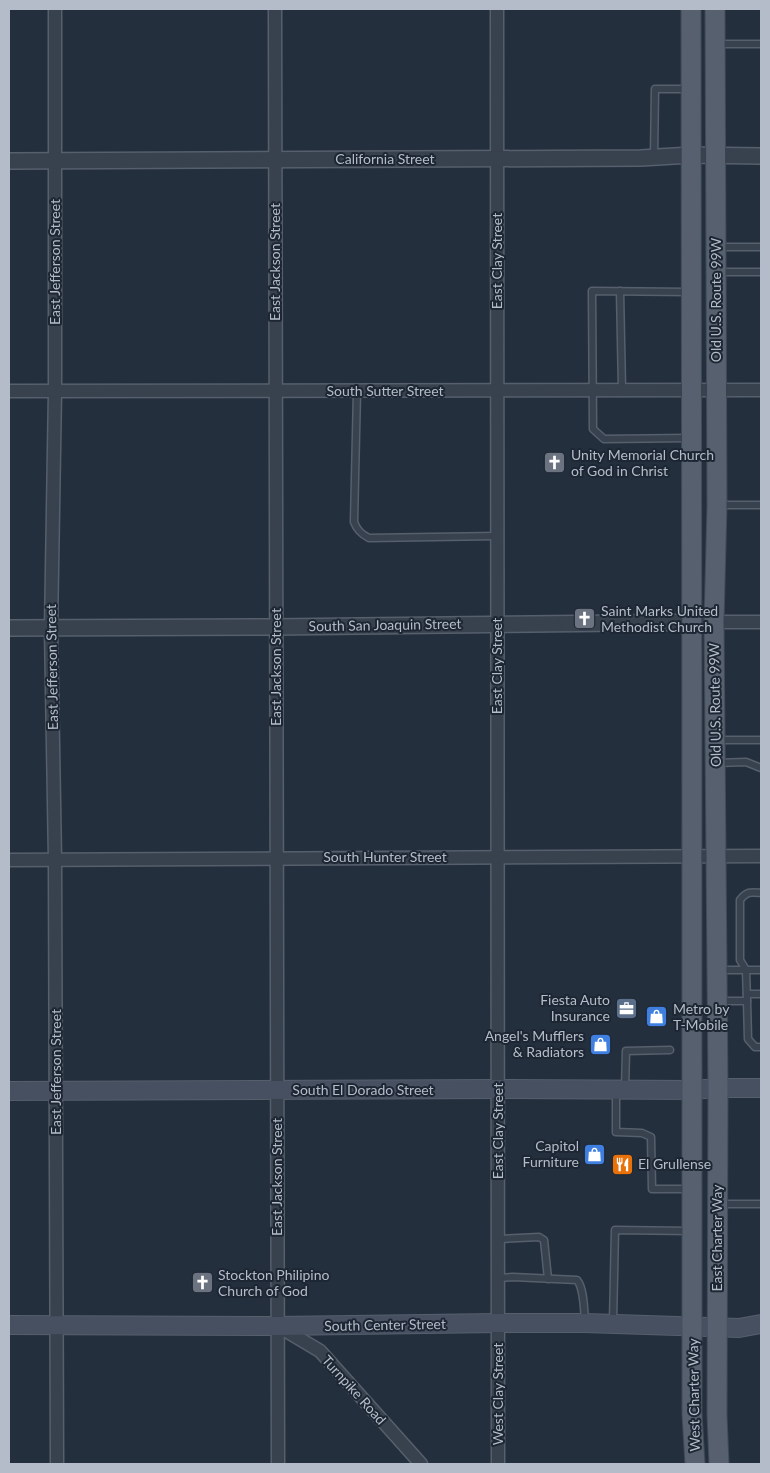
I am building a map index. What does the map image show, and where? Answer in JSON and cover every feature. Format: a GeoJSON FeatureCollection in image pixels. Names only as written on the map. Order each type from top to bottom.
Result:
{"type":"FeatureCollection","features":[{"type":"Feature","properties":{"kind":"main road","name":"Old U.S. Route 99W"},"geometry":{"type":"LineString","coordinates":[[692,9],[690,389],[692,1090]]}},
{"type":"Feature","properties":{"kind":"main road","name":"Old U.S. Route 99W"},"geometry":{"type":"LineString","coordinates":[[715,9],[717,505],[714,622],[718,1088]]}},
{"type":"Feature","properties":{"kind":"main road","name":"South El Dorado Street"},"geometry":{"type":"LineString","coordinates":[[9,1091],[692,1090],[718,1088]]}},
{"type":"Feature","properties":{"kind":"main road","name":"East Charter Way"},"geometry":{"type":"LineString","coordinates":[[717,1327],[718,1088]]}},
{"type":"Feature","properties":{"kind":"main road"},"geometry":{"type":"LineString","coordinates":[[718,1088],[761,1088]]}},
{"type":"Feature","properties":{"kind":"main road","name":"East Charter Way"},"geometry":{"type":"LineString","coordinates":[[692,1090],[693,1326]]}},
{"type":"Feature","properties":{"kind":"main road","name":"South Center Street"},"geometry":{"type":"LineString","coordinates":[[9,1325],[278,1326],[585,1323],[740,1328],[761,1324]]}},
{"type":"Feature","properties":{"kind":"main road","name":"West Charter Way"},"geometry":{"type":"LineString","coordinates":[[693,1326],[692,1414],[695,1464]]}},
{"type":"Feature","properties":{"kind":"main road","name":"West Charter Way"},"geometry":{"type":"LineString","coordinates":[[717,1327],[716,1415],[719,1464]]}},
{"type":"Feature","properties":{"kind":"street","name":"East Jefferson Street"},"geometry":{"type":"LineString","coordinates":[[55,9],[55,391],[51,629],[55,860],[57,1464]]}},
{"type":"Feature","properties":{"kind":"street","name":"East Jackson Street"},"geometry":{"type":"LineString","coordinates":[[275,9],[278,1464]]}},
{"type":"Feature","properties":{"kind":"street","name":"East Clay Street"},"geometry":{"type":"LineString","coordinates":[[497,9],[498,1323]]}},
{"type":"Feature","properties":{"kind":"street","name":"California Street"},"geometry":{"type":"LineString","coordinates":[[9,161],[761,156]]}},
{"type":"Feature","properties":{"kind":"street","name":"South Sutter Street"},"geometry":{"type":"LineString","coordinates":[[9,391],[761,390]]}},
{"type":"Feature","properties":{"kind":"street","name":"South San Joaquin Street"},"geometry":{"type":"LineString","coordinates":[[9,628],[761,622]]}},
{"type":"Feature","properties":{"kind":"street","name":"South Hunter Street"},"geometry":{"type":"LineString","coordinates":[[9,860],[761,856]]}},
{"type":"Feature","properties":{"kind":"street","name":"West Clay Street"},"geometry":{"type":"LineString","coordinates":[[498,1323],[498,1464]]}},
{"type":"Feature","properties":{"kind":"street","name":"Turnpike Road"},"geometry":{"type":"LineString","coordinates":[[278,1326],[320,1351],[421,1464]]}},
{"type":"Feature","properties":{"kind":"lane"},"geometry":{"type":"LineString","coordinates":[[715,44],[761,44]]}},
{"type":"Feature","properties":{"kind":"lane"},"geometry":{"type":"LineString","coordinates":[[654,157],[655,89],[691,89]]}},
{"type":"Feature","properties":{"kind":"lane"},"geometry":{"type":"LineString","coordinates":[[716,247],[761,247]]}},
{"type":"Feature","properties":{"kind":"lane"},"geometry":{"type":"LineString","coordinates":[[716,272],[761,272]]}},
{"type":"Feature","properties":{"kind":"lane"},"geometry":{"type":"LineString","coordinates":[[691,292],[592,291],[593,429],[604,439],[691,438]]}},
{"type":"Feature","properties":{"kind":"lane"},"geometry":{"type":"LineString","coordinates":[[620,291],[622,389]]}},
{"type":"Feature","properties":{"kind":"lane"},"geometry":{"type":"LineString","coordinates":[[357,391],[354,515],[356,529],[362,535],[369,538],[497,536]]}},
{"type":"Feature","properties":{"kind":"lane"},"geometry":{"type":"LineString","coordinates":[[717,505],[761,505]]}},
{"type":"Feature","properties":{"kind":"lane"},"geometry":{"type":"LineString","coordinates":[[716,740],[761,740]]}},
{"type":"Feature","properties":{"kind":"lane"},"geometry":{"type":"LineString","coordinates":[[716,763],[746,762],[761,768]]}},
{"type":"Feature","properties":{"kind":"lane"},"geometry":{"type":"LineString","coordinates":[[761,893],[750,892],[744,894],[740,900],[740,960],[746,970],[748,1039],[755,1047],[761,1047]]}},
{"type":"Feature","properties":{"kind":"lane"},"geometry":{"type":"LineString","coordinates":[[717,970],[761,970]]}},
{"type":"Feature","properties":{"kind":"lane"},"geometry":{"type":"LineString","coordinates":[[717,1000],[747,998],[761,994]]}},
{"type":"Feature","properties":{"kind":"lane"},"geometry":{"type":"LineString","coordinates":[[670,1050],[626,1050],[616,1132],[642,1133],[651,1137],[652,1189],[692,1189]]}},
{"type":"Feature","properties":{"kind":"lane"},"geometry":{"type":"LineString","coordinates":[[717,1204],[761,1204]]}},
{"type":"Feature","properties":{"kind":"lane"},"geometry":{"type":"LineString","coordinates":[[613,1324],[615,1230],[692,1231]]}},
{"type":"Feature","properties":{"kind":"lane"},"geometry":{"type":"LineString","coordinates":[[498,1239],[539,1237],[544,1240],[548,1279]]}},
{"type":"Feature","properties":{"kind":"lane"},"geometry":{"type":"LineString","coordinates":[[498,1278],[577,1280],[580,1284],[585,1323]]}},
{"type":"Feature","properties":{"kind":"place","name":"Unity Memorial Church of God in Christ"},"geometry":{"type":"Point","coordinates":[555,463]}},
{"type":"Feature","properties":{"kind":"place","name":"Saint Marks United Methodist Church"},"geometry":{"type":"Point","coordinates":[585,619]}},
{"type":"Feature","properties":{"kind":"place","name":"Fiesta Auto Insurance"},"geometry":{"type":"Point","coordinates":[626,1008]}},
{"type":"Feature","properties":{"kind":"place","name":"Metro by T-Mobile"},"geometry":{"type":"Point","coordinates":[657,1017]}},
{"type":"Feature","properties":{"kind":"place","name":"Angel's Mufflers & Radiators"},"geometry":{"type":"Point","coordinates":[600,1044]}},
{"type":"Feature","properties":{"kind":"place","name":"Capitol Furniture"},"geometry":{"type":"Point","coordinates":[595,1154]}},
{"type":"Feature","properties":{"kind":"place","name":"El Grullense"},"geometry":{"type":"Point","coordinates":[622,1164]}},
{"type":"Feature","properties":{"kind":"place","name":"Stockton Philipino Church of God"},"geometry":{"type":"Point","coordinates":[202,1283]}}]}
